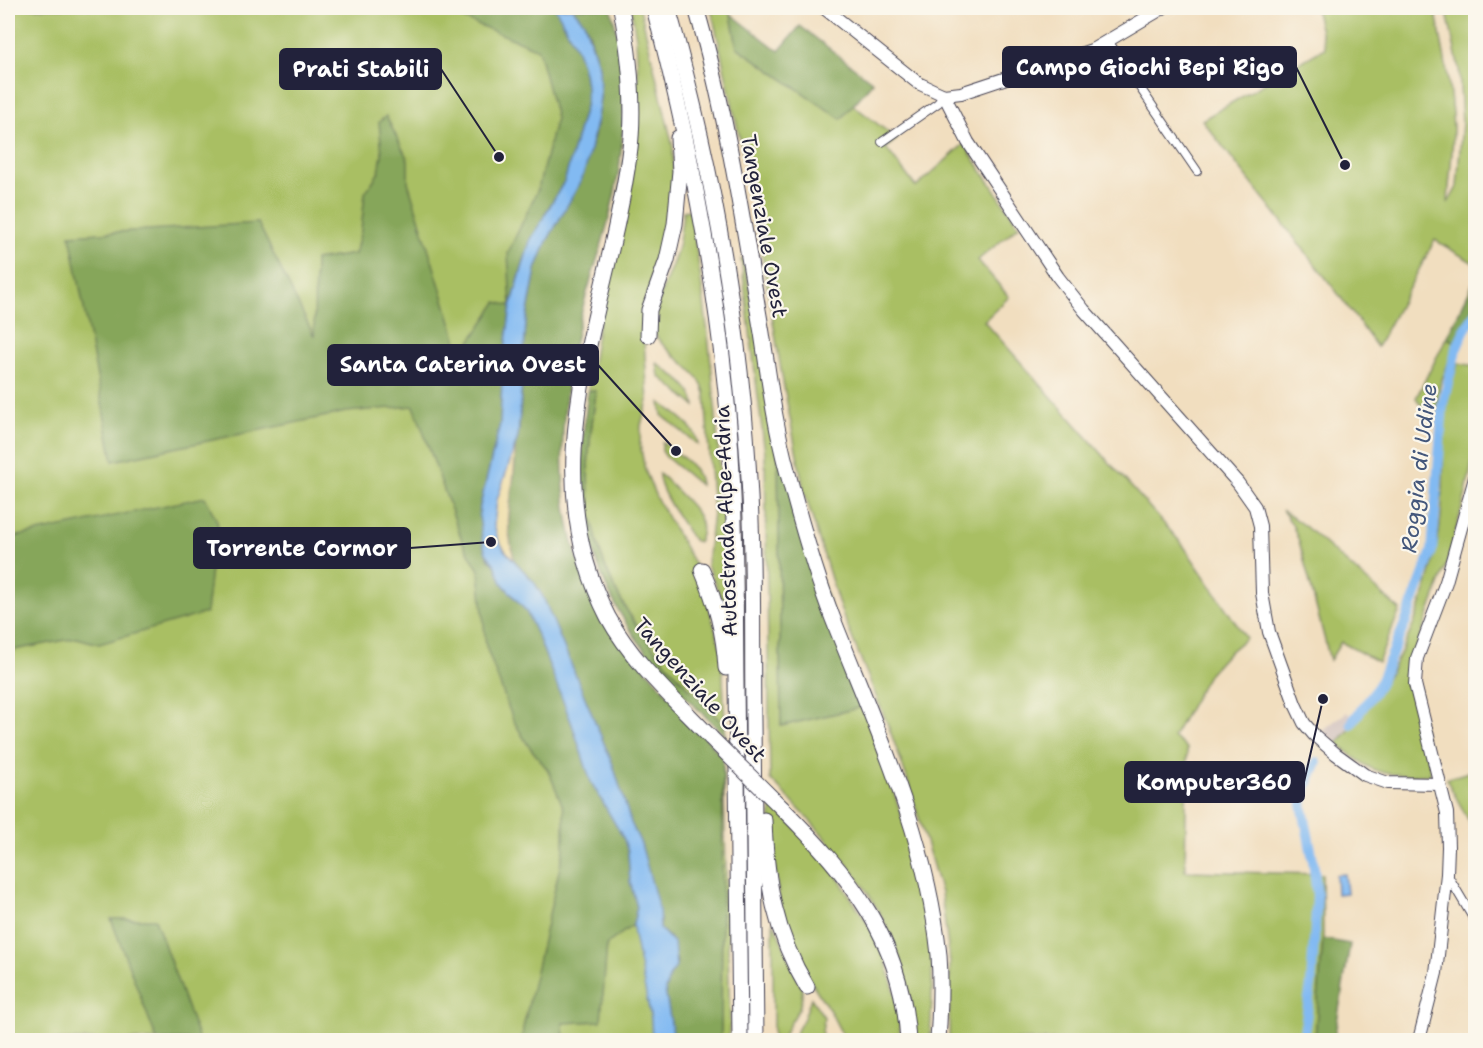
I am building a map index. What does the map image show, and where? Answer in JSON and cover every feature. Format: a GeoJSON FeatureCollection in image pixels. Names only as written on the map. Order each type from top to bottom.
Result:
{"type":"FeatureCollection","features":[{"type":"Feature","properties":{"kind":"highway","name":"Tangenziale Ovest"},"geometry":{"type":"LineString","coordinates":[[621,8],[630,70],[632,111],[629,155],[615,235],[591,334],[574,435],[572,470],[574,505],[585,562],[608,617],[627,647],[711,738],[818,844],[847,879],[874,919],[898,980],[906,1016],[908,1041]]}},
{"type":"Feature","properties":{"kind":"highway","name":"Autostrada Alpe-Adria"},"geometry":{"type":"LineString","coordinates":[[654,8],[679,105],[704,234],[726,393],[733,503],[740,1041]]}},
{"type":"Feature","properties":{"kind":"highway","name":"Autostrada Alpe-Adria"},"geometry":{"type":"LineString","coordinates":[[668,8],[682,55],[717,216],[729,287],[741,387],[750,496],[756,1041]]}},
{"type":"Feature","properties":{"kind":"highway","name":"Tangenziale Ovest"},"geometry":{"type":"LineString","coordinates":[[696,8],[741,211],[788,476],[807,547],[825,598],[907,809],[932,903],[939,957],[938,1041]]}},
{"type":"Feature","properties":{"kind":"highway"},"geometry":{"type":"LineString","coordinates":[[648,334],[649,310],[667,260],[675,224],[679,182],[679,105]]}},
{"type":"Feature","properties":{"kind":"highway"},"geometry":{"type":"LineString","coordinates":[[702,570],[725,640],[726,717],[737,742]]}},
{"type":"Feature","properties":{"kind":"highway"},"geometry":{"type":"LineString","coordinates":[[753,723],[763,763],[766,867],[770,891],[783,939],[807,987]]}},
{"type":"Feature","properties":{"kind":"street"},"geometry":{"type":"LineString","coordinates":[[824,8],[918,83],[944,95],[961,93],[1092,50],[1163,8]]}},
{"type":"Feature","properties":{"kind":"street"},"geometry":{"type":"LineString","coordinates":[[1108,40],[1197,171]]}},
{"type":"Feature","properties":{"kind":"street"},"geometry":{"type":"LineString","coordinates":[[882,142],[938,103],[944,95]]}},
{"type":"Feature","properties":{"kind":"street"},"geometry":{"type":"LineString","coordinates":[[944,95],[968,142],[1058,277],[1084,310],[1231,475],[1255,507],[1260,526],[1262,593],[1269,632],[1304,723],[1336,754],[1365,775],[1388,783],[1440,784]]}},
{"type":"Feature","properties":{"kind":"street"},"geometry":{"type":"LineString","coordinates":[[1419,1041],[1436,973],[1447,874],[1447,813],[1415,684],[1415,666],[1446,582],[1476,474]]}},
{"type":"Feature","properties":{"kind":"street"},"geometry":{"type":"LineString","coordinates":[[1447,874],[1476,923]]}},
{"type":"Feature","properties":{"kind":"shaded area"},"geometry":{"type":"Polygon","coordinates":[[[1347,712],[1357,723],[1337,743],[1322,730],[1347,712]]]}},
{"type":"Feature","properties":{"kind":"green space"},"geometry":{"type":"Polygon","coordinates":[[[8,8],[603,8],[613,46],[561,382],[555,502],[715,1040],[10,1040],[8,1032],[8,8]]]}},
{"type":"Feature","properties":{"kind":"green space"},"geometry":{"type":"Polygon","coordinates":[[[437,8],[553,8],[557,11],[582,59],[587,93],[565,180],[546,212],[524,260],[511,307],[503,362],[500,424],[480,506],[483,543],[489,559],[496,566],[502,583],[526,611],[572,724],[591,782],[624,839],[628,852],[630,881],[637,907],[633,925],[607,944],[601,1021],[563,1023],[564,1040],[522,1040],[564,849],[564,809],[548,770],[528,745],[513,720],[486,646],[479,570],[463,543],[414,406],[346,412],[113,461],[70,235],[258,223],[314,336],[315,260],[355,254],[361,231],[365,193],[379,172],[382,154],[379,122],[386,116],[408,160],[408,182],[461,355],[497,302],[511,306],[508,253],[538,189],[556,118],[538,49],[437,8]]]}},
{"type":"Feature","properties":{"kind":"green space"},"geometry":{"type":"Polygon","coordinates":[[[572,8],[611,8],[621,59],[624,113],[615,192],[581,313],[565,401],[563,475],[567,512],[574,548],[586,583],[605,623],[723,758],[721,1040],[674,1040],[665,990],[677,962],[670,938],[660,929],[660,920],[641,844],[631,823],[613,765],[543,597],[534,582],[514,560],[509,533],[526,322],[536,269],[547,241],[580,183],[594,137],[600,97],[599,67],[589,32],[572,8]]]}},
{"type":"Feature","properties":{"kind":"green space"},"geometry":{"type":"Polygon","coordinates":[[[631,8],[640,8],[673,147],[673,213],[643,325],[648,401],[641,425],[640,444],[645,470],[656,497],[699,572],[722,653],[725,726],[649,642],[629,614],[612,583],[599,550],[591,514],[588,463],[596,392],[588,390],[638,75],[636,38],[631,8]]]}},
{"type":"Feature","properties":{"kind":"green space"},"geometry":{"type":"Polygon","coordinates":[[[711,8],[723,8],[731,14],[737,47],[841,119],[853,105],[897,139],[886,148],[916,187],[964,144],[1019,226],[978,260],[1009,297],[984,321],[1183,545],[1246,638],[1208,675],[1173,737],[1187,748],[1185,871],[1322,874],[1323,939],[1315,1040],[949,1040],[950,963],[941,893],[907,778],[840,608],[804,491],[783,382],[752,194],[711,8]]]}},
{"type":"Feature","properties":{"kind":"green space"},"geometry":{"type":"Polygon","coordinates":[[[1315,8],[1435,8],[1449,83],[1453,128],[1448,203],[1457,187],[1462,122],[1459,69],[1446,8],[1475,8],[1475,264],[1435,240],[1377,347],[1202,120],[1325,48],[1315,8]]]}},
{"type":"Feature","properties":{"kind":"green space"},"geometry":{"type":"Polygon","coordinates":[[[731,14],[779,51],[800,26],[873,82],[841,119],[737,47],[731,14]]]}},
{"type":"Feature","properties":{"kind":"green space"},"geometry":{"type":"Polygon","coordinates":[[[690,210],[711,359],[722,507],[725,607],[707,565],[713,512],[705,393],[697,377],[664,346],[655,330],[657,307],[678,247],[683,211],[690,210]]]}},
{"type":"Feature","properties":{"kind":"green space"},"geometry":{"type":"Polygon","coordinates":[[[741,259],[744,259],[778,449],[781,726],[863,707],[896,798],[921,890],[932,964],[930,1040],[915,1040],[910,999],[901,961],[887,927],[870,896],[824,837],[770,779],[765,454],[741,259]]]}},
{"type":"Feature","properties":{"kind":"green space"},"geometry":{"type":"Polygon","coordinates":[[[1475,279],[1475,307],[1456,343],[1447,337],[1475,279]]]}},
{"type":"Feature","properties":{"kind":"green space"},"geometry":{"type":"Polygon","coordinates":[[[1447,337],[1456,343],[1440,385],[1433,422],[1416,398],[1447,337]]]}},
{"type":"Feature","properties":{"kind":"green space"},"geometry":{"type":"Polygon","coordinates":[[[657,363],[686,387],[694,399],[695,406],[659,376],[657,363]]]}},
{"type":"Feature","properties":{"kind":"green space"},"geometry":{"type":"Polygon","coordinates":[[[1458,363],[1475,366],[1475,449],[1447,563],[1412,660],[1431,775],[1390,774],[1371,768],[1337,743],[1374,699],[1389,674],[1415,622],[1424,594],[1439,532],[1445,421],[1458,363]]]}},
{"type":"Feature","properties":{"kind":"green space"},"geometry":{"type":"Polygon","coordinates":[[[588,390],[596,391],[588,463],[591,514],[599,550],[612,583],[629,614],[649,642],[725,726],[725,735],[671,681],[647,653],[627,625],[596,561],[587,525],[582,485],[582,449],[588,390]]]}},
{"type":"Feature","properties":{"kind":"green space"},"geometry":{"type":"Polygon","coordinates":[[[660,402],[689,426],[698,445],[662,415],[660,402]]]}},
{"type":"Feature","properties":{"kind":"green space"},"geometry":{"type":"Polygon","coordinates":[[[662,442],[691,466],[699,478],[700,485],[666,457],[662,451],[662,442]]]}},
{"type":"Feature","properties":{"kind":"green space"},"geometry":{"type":"Polygon","coordinates":[[[778,449],[863,707],[781,726],[778,449]]]}},
{"type":"Feature","properties":{"kind":"green space"},"geometry":{"type":"Polygon","coordinates":[[[659,474],[697,513],[702,527],[698,542],[693,540],[672,507],[662,489],[659,474]]]}},
{"type":"Feature","properties":{"kind":"green space"},"geometry":{"type":"Polygon","coordinates":[[[205,497],[217,521],[223,554],[211,568],[206,613],[99,644],[77,638],[8,651],[8,538],[205,497]]]}},
{"type":"Feature","properties":{"kind":"green space"},"geometry":{"type":"Polygon","coordinates":[[[1282,510],[1306,527],[1400,610],[1378,662],[1341,642],[1330,660],[1299,541],[1292,524],[1282,510]]]}},
{"type":"Feature","properties":{"kind":"green space"},"geometry":{"type":"Polygon","coordinates":[[[723,758],[730,1022],[728,1040],[721,1040],[723,758]]]}},
{"type":"Feature","properties":{"kind":"green space"},"geometry":{"type":"Polygon","coordinates":[[[1476,770],[1475,832],[1446,779],[1476,770]]]}},
{"type":"Feature","properties":{"kind":"green space"},"geometry":{"type":"Polygon","coordinates":[[[771,804],[824,856],[881,944],[897,1000],[901,1040],[845,1040],[830,1011],[800,965],[779,900],[771,834],[771,804]]]}},
{"type":"Feature","properties":{"kind":"green space"},"geometry":{"type":"Polygon","coordinates":[[[111,919],[155,919],[199,1040],[157,1040],[111,919]]]}},
{"type":"Feature","properties":{"kind":"green space"},"geometry":{"type":"Polygon","coordinates":[[[773,921],[802,989],[801,1004],[782,1040],[773,1040],[773,921]]]}},
{"type":"Feature","properties":{"kind":"green space"},"geometry":{"type":"Polygon","coordinates":[[[1323,939],[1350,944],[1334,1040],[1315,1038],[1323,939]]]}},
{"type":"Feature","properties":{"kind":"green space"},"geometry":{"type":"Polygon","coordinates":[[[811,998],[824,1017],[821,1040],[792,1040],[804,1018],[811,998]]]}},
{"type":"Feature","properties":{"kind":"sand"},"geometry":{"type":"Polygon","coordinates":[[[515,448],[509,519],[514,560],[498,541],[495,533],[494,513],[499,490],[515,448]]]}},
{"type":"Feature","properties":{"kind":"water"},"geometry":{"type":"Polygon","coordinates":[[[555,8],[572,8],[584,22],[599,67],[600,97],[586,167],[580,183],[547,241],[536,269],[526,322],[518,437],[497,500],[494,525],[505,551],[534,582],[543,597],[613,765],[631,823],[641,844],[659,909],[660,929],[674,943],[676,967],[670,975],[665,990],[674,1040],[652,1040],[651,1019],[634,935],[633,925],[637,907],[630,881],[628,852],[624,839],[591,782],[572,724],[526,611],[502,583],[496,566],[486,553],[479,516],[500,424],[503,362],[511,307],[530,241],[565,180],[586,103],[582,65],[573,41],[555,8]]]}},
{"type":"Feature","properties":{"kind":"water"},"geometry":{"type":"Polygon","coordinates":[[[1345,874],[1347,893],[1337,894],[1336,875],[1345,874]]]}},
{"type":"Feature","properties":{"kind":"waterway","name":"Roggia di Udine"},"geometry":{"type":"LineString","coordinates":[[1351,724],[1379,685],[1432,551],[1443,403],[1456,350],[1464,331],[1476,313]]}},
{"type":"Feature","properties":{"kind":"waterway","name":"Roggia di Udine"},"geometry":{"type":"LineString","coordinates":[[1303,1040],[1311,985],[1317,896],[1313,860],[1302,804],[1317,762]]}},
{"type":"Feature","properties":{"kind":"place","name":"Prati Stabili"},"geometry":{"type":"Point","coordinates":[499,157]}},
{"type":"Feature","properties":{"kind":"place","name":"Campo Giochi Bepi Rigo"},"geometry":{"type":"Point","coordinates":[1345,165]}},
{"type":"Feature","properties":{"kind":"place","name":"Santa Caterina Ovest"},"geometry":{"type":"Point","coordinates":[676,451]}},
{"type":"Feature","properties":{"kind":"place","name":"Torrente Cormor"},"geometry":{"type":"Point","coordinates":[491,542]}},
{"type":"Feature","properties":{"kind":"place","name":"Komputer360"},"geometry":{"type":"Point","coordinates":[1323,699]}}]}
